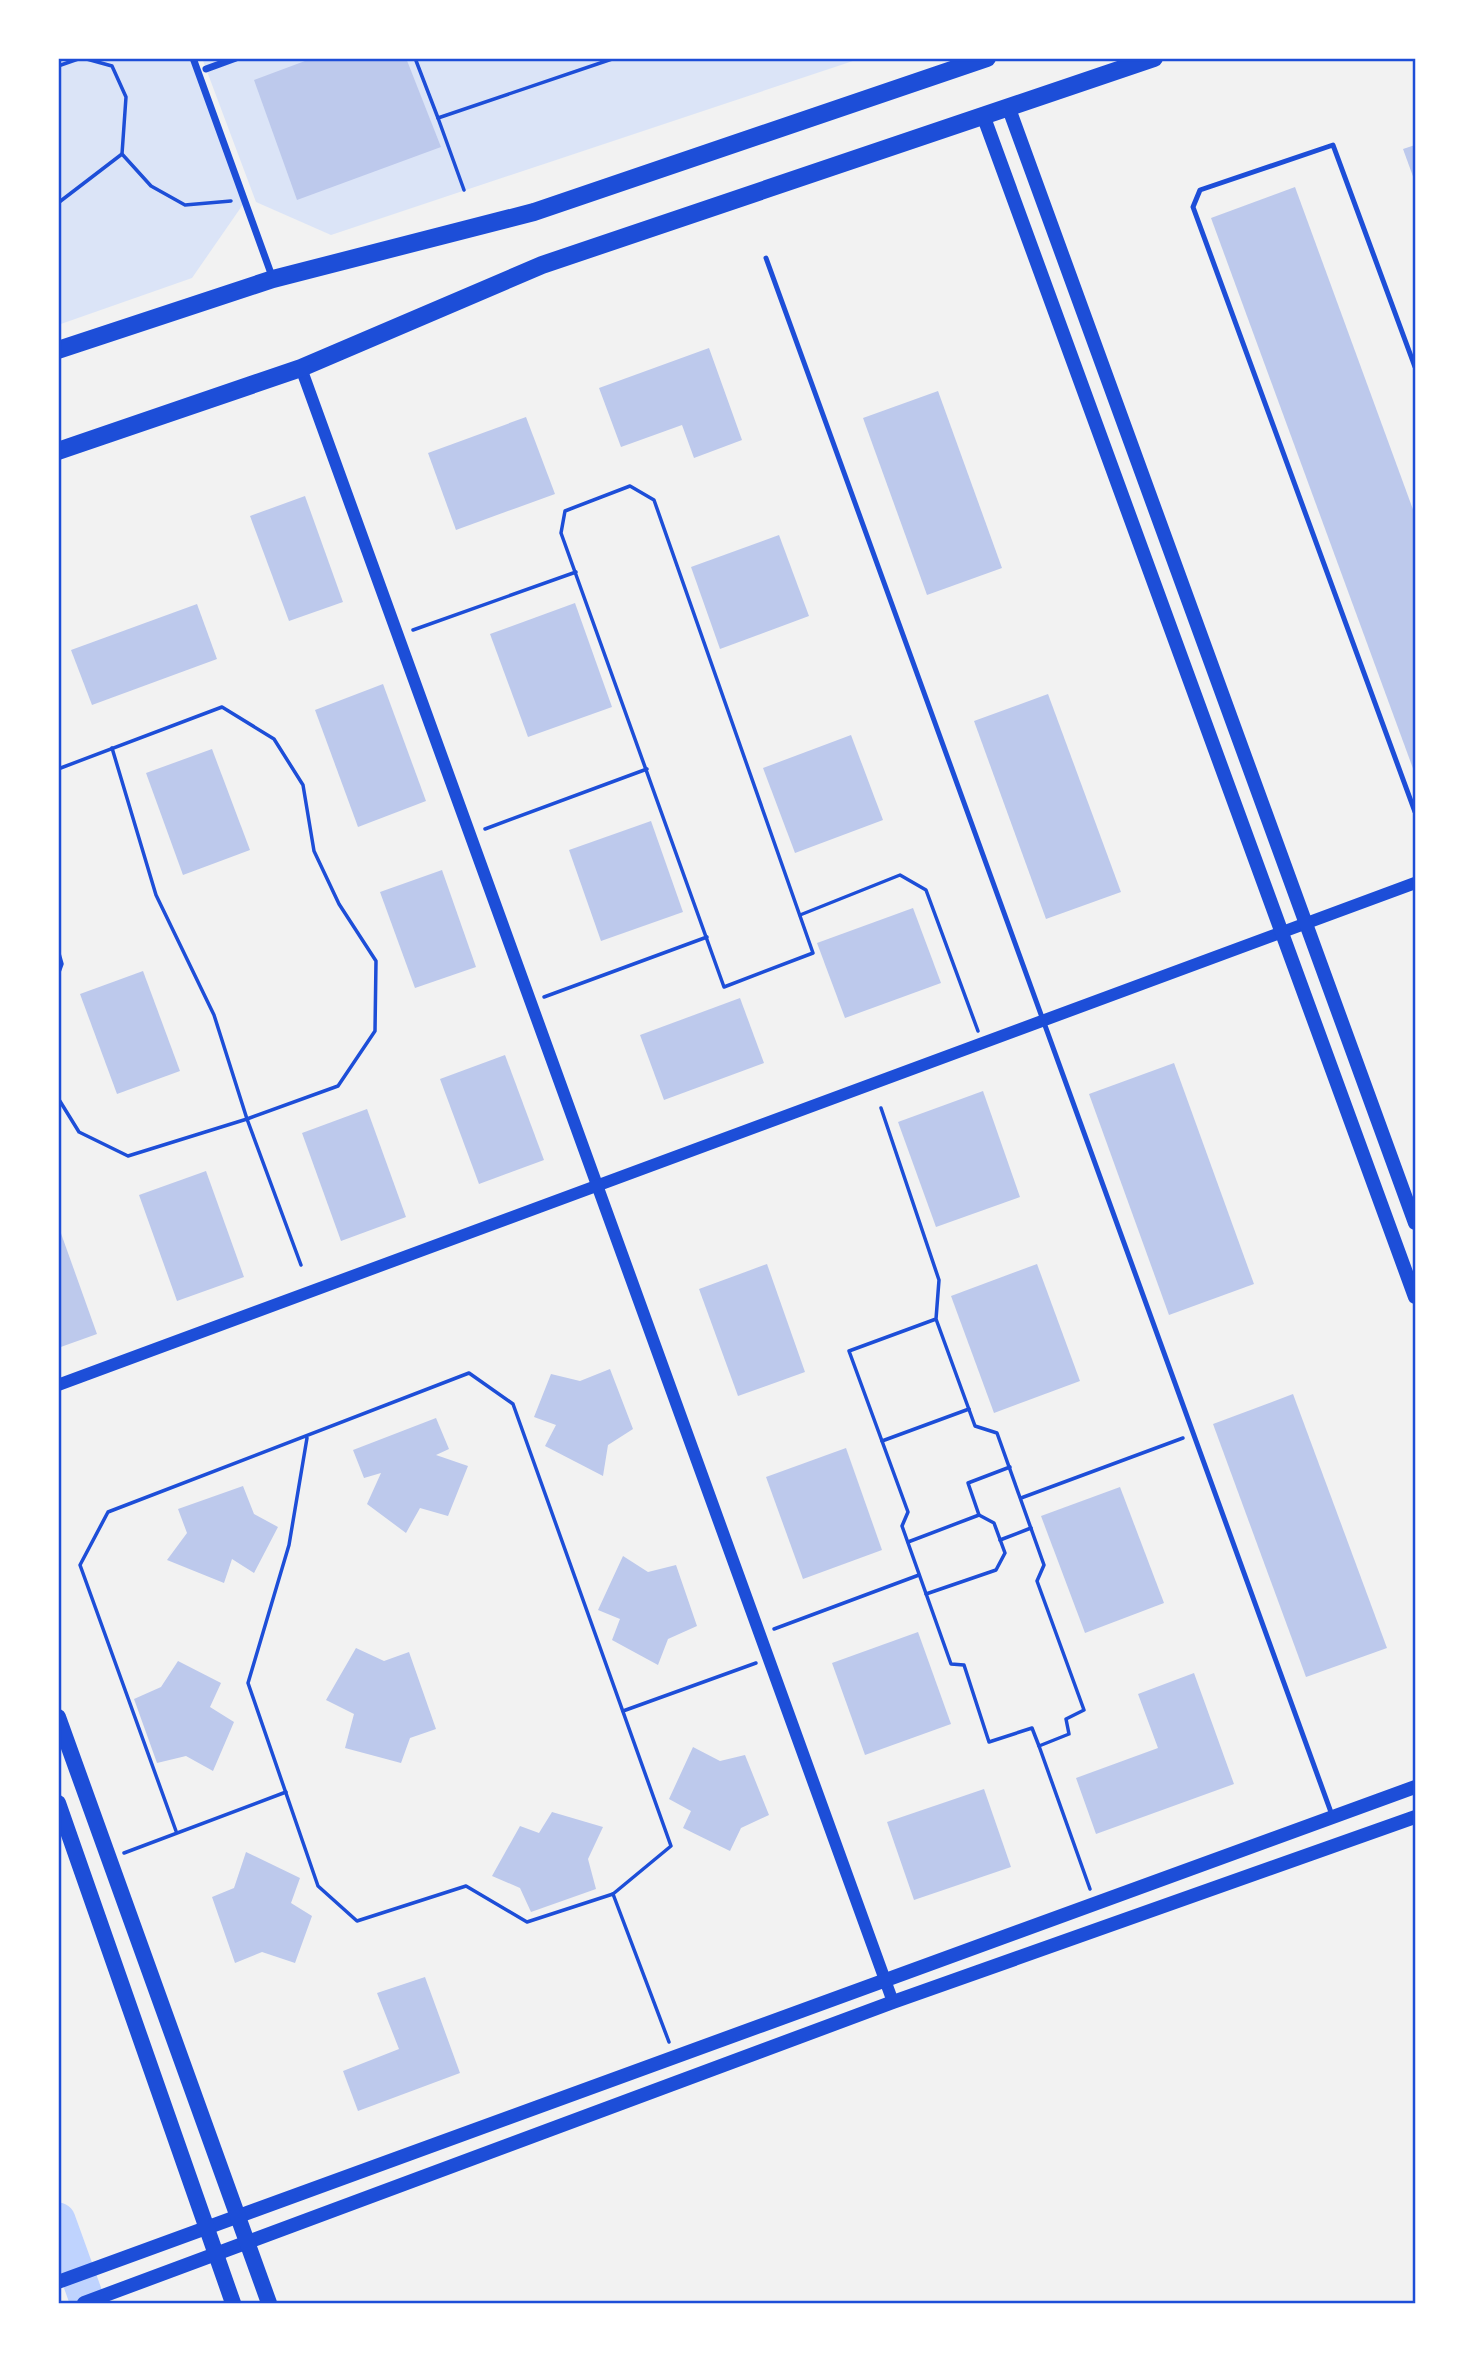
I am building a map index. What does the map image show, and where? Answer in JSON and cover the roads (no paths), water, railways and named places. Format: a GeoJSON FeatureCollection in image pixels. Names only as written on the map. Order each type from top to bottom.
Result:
{"type":"FeatureCollection","features":[{"type":"Feature","properties":{"kind":"highway"},"geometry":{"type":"LineString","coordinates":[[58,350],[274,279],[534,212],[987,58]]}},
{"type":"Feature","properties":{"kind":"highway"},"geometry":{"type":"LineString","coordinates":[[58,451],[301,368],[542,265],[1154,58]]}},
{"type":"Feature","properties":{"kind":"main road"},"geometry":{"type":"LineString","coordinates":[[1008,106],[1415,1223]]}},
{"type":"Feature","properties":{"kind":"main road"},"geometry":{"type":"LineString","coordinates":[[983,115],[1415,1297]]}},
{"type":"Feature","properties":{"kind":"main road"},"geometry":{"type":"LineString","coordinates":[[58,1717],[269,2303]]}},
{"type":"Feature","properties":{"kind":"main road"},"geometry":{"type":"LineString","coordinates":[[58,2282],[1415,1787]]}},
{"type":"Feature","properties":{"kind":"main road"},"geometry":{"type":"LineString","coordinates":[[58,1803],[233,2303]]}},
{"type":"Feature","properties":{"kind":"main road"},"geometry":{"type":"LineString","coordinates":[[84,2303],[893,2002],[1415,1816]]}},
{"type":"Feature","properties":{"kind":"street"},"geometry":{"type":"LineString","coordinates":[[193,58],[274,279]]}},
{"type":"Feature","properties":{"kind":"street"},"geometry":{"type":"LineString","coordinates":[[206,69],[236,58]]}},
{"type":"Feature","properties":{"kind":"street"},"geometry":{"type":"LineString","coordinates":[[301,368],[893,2002]]}},
{"type":"Feature","properties":{"kind":"street"},"geometry":{"type":"LineString","coordinates":[[58,1385],[1041,1019],[1415,883]]}},
{"type":"Feature","properties":{"kind":"lane"},"geometry":{"type":"LineString","coordinates":[[1415,367],[1333,145],[1200,190],[1193,207],[1415,812]]}},
{"type":"Feature","properties":{"kind":"lane"},"geometry":{"type":"LineString","coordinates":[[766,258],[1333,1818]]}},
{"type":"Feature","properties":{"kind":"waterway"},"geometry":{"type":"LineString","coordinates":[[58,2220],[88,2303]]}}]}
